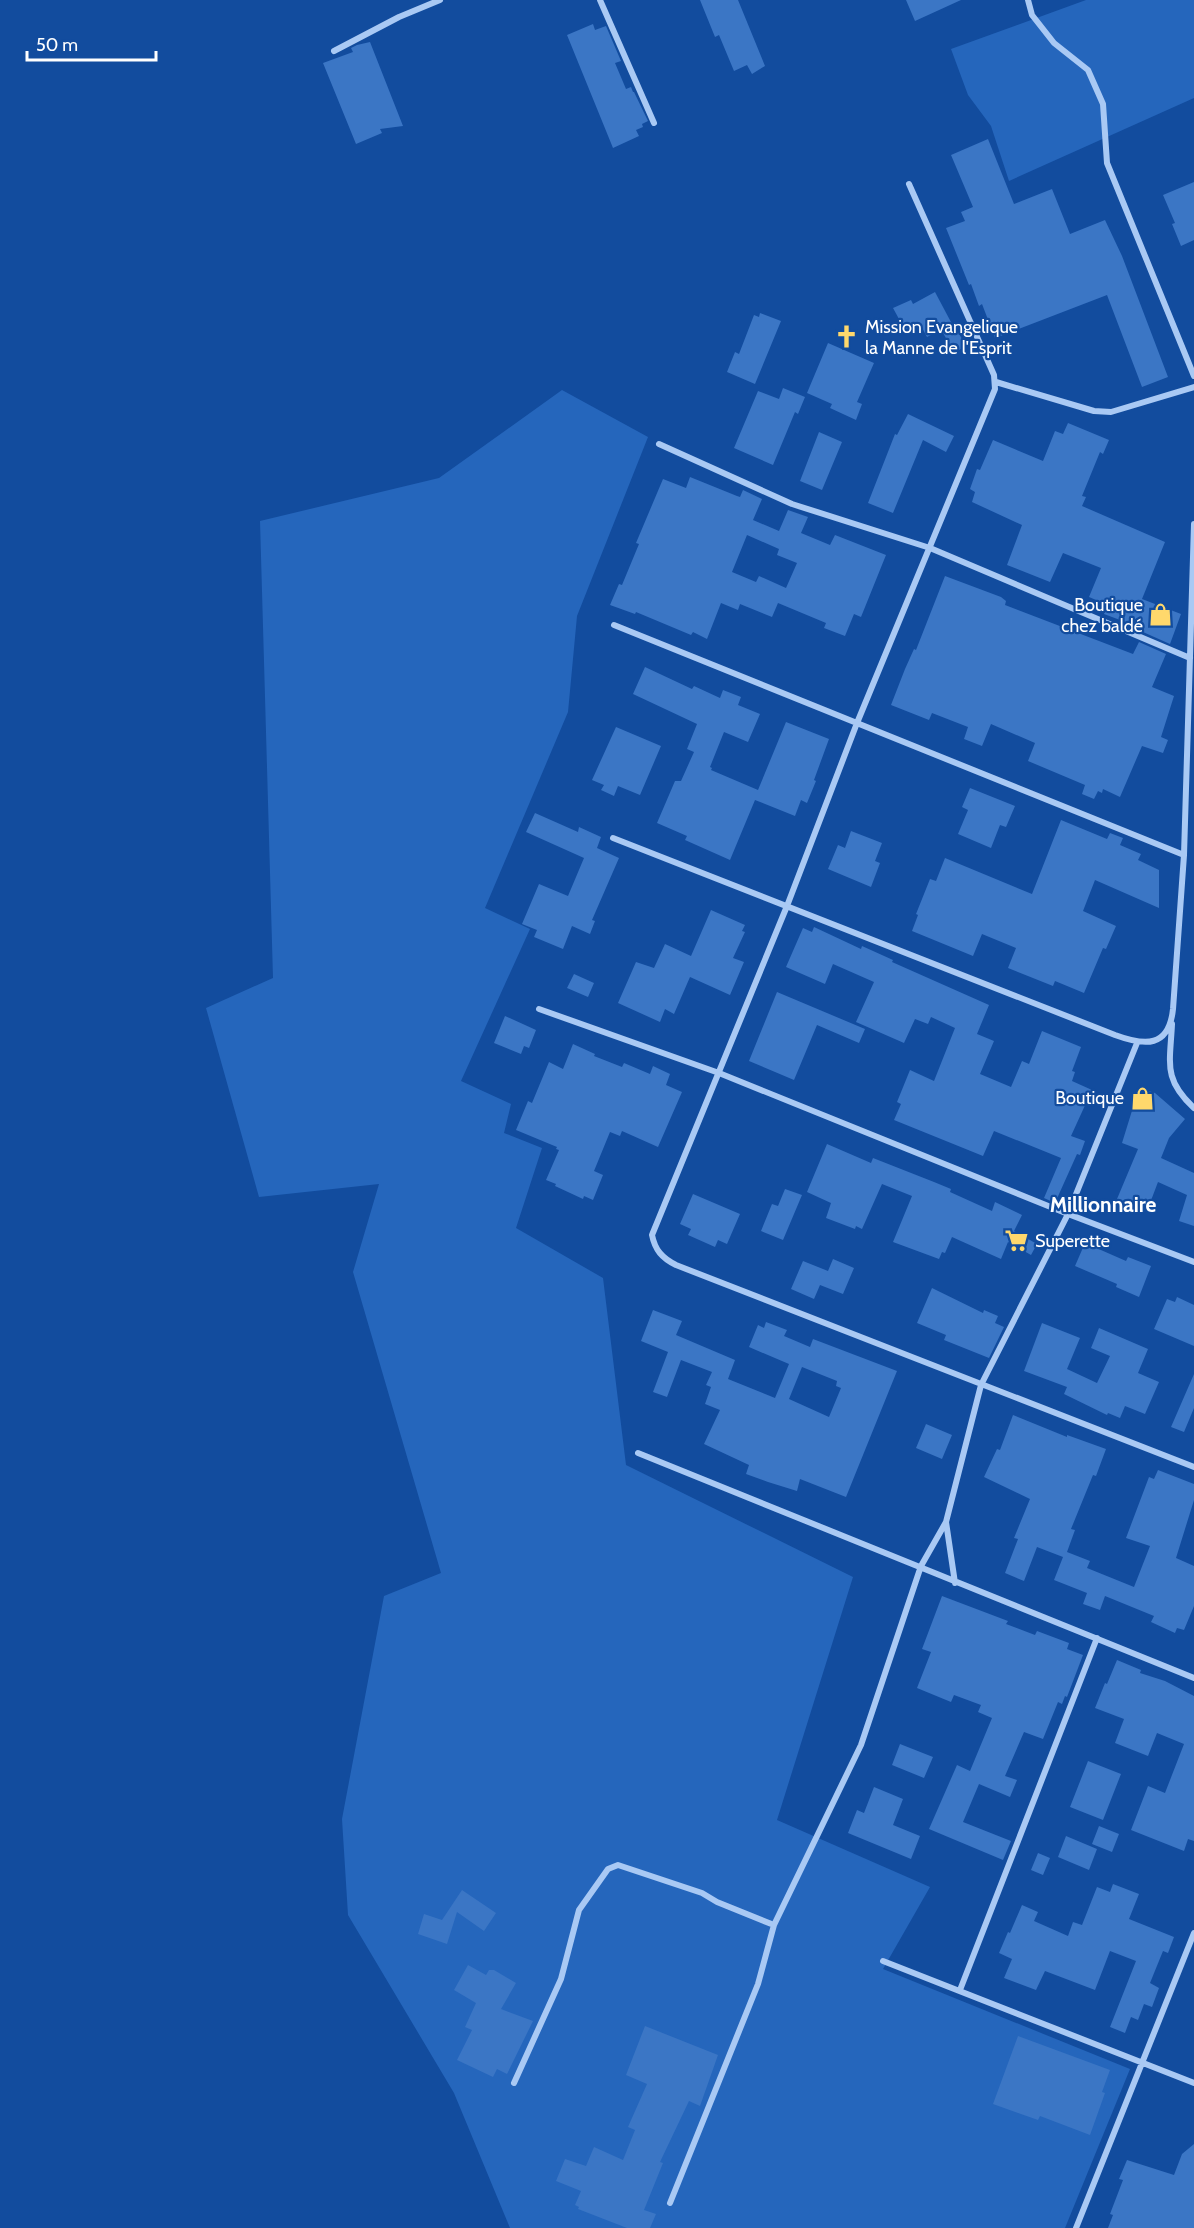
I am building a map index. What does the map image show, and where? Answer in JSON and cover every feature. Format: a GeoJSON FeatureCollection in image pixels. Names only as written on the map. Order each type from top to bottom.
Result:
{"type":"FeatureCollection","features":[{"type":"Feature","properties":{"kind":"street"},"geometry":{"type":"LineString","coordinates":[[334,51],[399,17],[440,0]]}},
{"type":"Feature","properties":{"kind":"street"},"geometry":{"type":"LineString","coordinates":[[600,0],[654,123]]}},
{"type":"Feature","properties":{"kind":"street"},"geometry":{"type":"LineString","coordinates":[[1028,0],[1032,15],[1054,43],[1088,70],[1103,104],[1107,164],[1194,376]]}},
{"type":"Feature","properties":{"kind":"street"},"geometry":{"type":"LineString","coordinates":[[909,184],[996,382],[993,395],[857,723],[787,906],[652,1235],[654,1245],[660,1254],[676,1265],[1194,1467]]}},
{"type":"Feature","properties":{"kind":"street"},"geometry":{"type":"LineString","coordinates":[[996,382],[1094,411],[1111,412],[1194,387]]}},
{"type":"Feature","properties":{"kind":"street"},"geometry":{"type":"LineString","coordinates":[[659,444],[792,504],[930,548],[1190,658]]}},
{"type":"Feature","properties":{"kind":"street"},"geometry":{"type":"LineString","coordinates":[[1194,524],[1184,855],[1170,1076],[1181,1096],[1194,1108]]}},
{"type":"Feature","properties":{"kind":"street"},"geometry":{"type":"LineString","coordinates":[[614,625],[1184,855]]}},
{"type":"Feature","properties":{"kind":"street"},"geometry":{"type":"LineString","coordinates":[[613,838],[1137,1043],[1149,1043],[1163,1035],[1172,1023]]}},
{"type":"Feature","properties":{"kind":"street"},"geometry":{"type":"LineString","coordinates":[[539,1009],[719,1073],[1068,1214],[1194,1262]]}},
{"type":"Feature","properties":{"kind":"street"},"geometry":{"type":"LineString","coordinates":[[670,2204],[758,1984],[774,1925],[861,1745],[921,1566],[946,1522],[981,1385],[1068,1214],[1137,1043]]}},
{"type":"Feature","properties":{"kind":"street"},"geometry":{"type":"LineString","coordinates":[[638,1453],[1194,1678]]}},
{"type":"Feature","properties":{"kind":"street"},"geometry":{"type":"LineString","coordinates":[[946,1522],[956,1583]]}},
{"type":"Feature","properties":{"kind":"street"},"geometry":{"type":"LineString","coordinates":[[960,1990],[1097,1638]]}},
{"type":"Feature","properties":{"kind":"street"},"geometry":{"type":"LineString","coordinates":[[514,2084],[561,1979],[579,1910],[608,1869],[618,1865],[702,1893],[717,1902],[774,1925]]}},
{"type":"Feature","properties":{"kind":"street"},"geometry":{"type":"LineString","coordinates":[[1076,2228],[1194,1933]]}},
{"type":"Feature","properties":{"kind":"street"},"geometry":{"type":"LineString","coordinates":[[883,1961],[1194,2083]]}},
{"type":"Feature","properties":{"kind":"shaded area"},"geometry":{"type":"Polygon","coordinates":[[[1086,0],[1194,0],[1194,98],[1009,181],[991,126],[968,95],[951,49],[1086,0]]]}},
{"type":"Feature","properties":{"kind":"shaded area"},"geometry":{"type":"Polygon","coordinates":[[[562,390],[648,437],[577,616],[568,712],[485,908],[530,929],[461,1081],[511,1104],[504,1133],[542,1148],[516,1228],[603,1278],[626,1465],[853,1577],[777,1820],[930,1887],[883,1969],[1130,2069],[1065,2228],[510,2228],[454,2093],[348,1915],[342,1819],[384,1596],[441,1573],[353,1272],[379,1184],[259,1197],[206,1008],[273,978],[260,521],[439,478],[562,390]]]}},
{"type":"Feature","properties":{"kind":"building"},"geometry":{"type":"Polygon","coordinates":[[[700,0],[738,0],[765,66],[752,74],[747,65],[734,71],[719,35],[715,37],[700,0]]]}},
{"type":"Feature","properties":{"kind":"building"},"geometry":{"type":"Polygon","coordinates":[[[906,0],[961,0],[915,21],[906,0]]]}},
{"type":"Feature","properties":{"kind":"building"},"geometry":{"type":"Polygon","coordinates":[[[593,24],[595,30],[606,26],[621,61],[615,63],[626,89],[631,87],[648,121],[636,130],[639,136],[613,148],[567,35],[593,24]]]}},
{"type":"Feature","properties":{"kind":"building"},"geometry":{"type":"Polygon","coordinates":[[[370,42],[403,126],[380,129],[382,133],[356,144],[323,63],[353,52],[351,48],[357,45],[370,42]]]}},
{"type":"Feature","properties":{"kind":"building"},"geometry":{"type":"Polygon","coordinates":[[[988,139],[1014,204],[1052,189],[1070,234],[1105,220],[1122,256],[1168,377],[1142,387],[1107,295],[995,338],[982,304],[979,306],[971,284],[969,285],[946,228],[965,221],[961,212],[973,207],[951,155],[988,139]]]}},
{"type":"Feature","properties":{"kind":"building"},"geometry":{"type":"Polygon","coordinates":[[[1194,182],[1194,240],[1181,246],[1172,224],[1175,223],[1163,195],[1194,182]]]}},
{"type":"Feature","properties":{"kind":"building"},"geometry":{"type":"Polygon","coordinates":[[[935,292],[952,324],[927,337],[919,322],[905,330],[893,308],[911,300],[913,304],[935,292]]]}},
{"type":"Feature","properties":{"kind":"building"},"geometry":{"type":"Polygon","coordinates":[[[760,313],[781,321],[755,384],[727,372],[735,352],[739,354],[754,315],[759,317],[760,313]]]}},
{"type":"Feature","properties":{"kind":"building"},"geometry":{"type":"Polygon","coordinates":[[[954,325],[966,346],[954,353],[942,331],[954,325]]]}},
{"type":"Feature","properties":{"kind":"building"},"geometry":{"type":"Polygon","coordinates":[[[828,343],[874,363],[857,402],[862,404],[856,420],[830,408],[832,404],[807,393],[828,343]]]}},
{"type":"Feature","properties":{"kind":"building"},"geometry":{"type":"Polygon","coordinates":[[[783,388],[805,397],[798,414],[795,412],[773,465],[734,448],[758,391],[779,399],[783,388]]]}},
{"type":"Feature","properties":{"kind":"building"},"geometry":{"type":"Polygon","coordinates":[[[908,414],[954,436],[946,452],[923,440],[893,513],[868,503],[895,434],[897,435],[908,414]]]}},
{"type":"Feature","properties":{"kind":"building"},"geometry":{"type":"Polygon","coordinates":[[[1068,423],[1109,440],[1103,454],[1100,452],[1082,496],[1086,497],[1082,506],[1165,542],[1142,599],[1181,614],[1170,644],[1143,632],[1144,629],[1104,614],[1108,605],[1089,597],[1101,568],[1063,553],[1050,582],[1007,565],[1022,525],[972,502],[975,492],[970,489],[977,469],[980,470],[993,440],[1043,461],[1055,431],[1063,434],[1068,423]]]}},
{"type":"Feature","properties":{"kind":"building"},"geometry":{"type":"Polygon","coordinates":[[[819,432],[842,442],[822,490],[800,481],[819,432]]]}},
{"type":"Feature","properties":{"kind":"building"},"geometry":{"type":"Polygon","coordinates":[[[690,477],[740,497],[743,490],[762,499],[753,520],[779,531],[788,510],[808,517],[801,533],[830,545],[835,535],[886,555],[861,617],[854,614],[845,636],[824,628],[826,623],[778,603],[772,617],[740,604],[738,610],[721,603],[707,639],[693,632],[691,635],[636,612],[635,614],[610,605],[619,584],[622,585],[639,544],[636,543],[663,479],[686,488],[690,477]],[[747,535],[732,572],[756,582],[759,576],[786,588],[797,563],[777,555],[779,549],[747,535]]]}},
{"type":"Feature","properties":{"kind":"building"},"geometry":{"type":"Polygon","coordinates":[[[945,576],[1001,597],[1006,601],[1005,605],[1133,654],[1139,642],[1166,654],[1152,687],[1174,696],[1161,737],[1168,740],[1163,753],[1142,746],[1120,797],[1103,789],[1102,793],[1098,791],[1094,799],[1082,794],[1085,785],[1028,761],[1035,743],[991,724],[982,746],[964,739],[968,727],[932,713],[929,720],[891,705],[914,649],[916,650],[945,576]]]}},
{"type":"Feature","properties":{"kind":"building"},"geometry":{"type":"Polygon","coordinates":[[[645,667],[692,689],[694,686],[720,698],[723,690],[741,697],[738,705],[760,714],[748,742],[724,732],[710,767],[711,770],[758,790],[786,722],[829,739],[807,803],[801,800],[795,816],[755,800],[730,860],[685,840],[687,836],[657,823],[675,781],[681,781],[694,752],[687,749],[697,724],[633,694],[645,667]]]}},
{"type":"Feature","properties":{"kind":"building"},"geometry":{"type":"Polygon","coordinates":[[[616,727],[661,746],[640,795],[618,786],[614,796],[601,790],[604,785],[592,780],[616,727]]]}},
{"type":"Feature","properties":{"kind":"building"},"geometry":{"type":"Polygon","coordinates":[[[970,788],[1015,806],[1006,827],[1000,825],[991,848],[958,834],[968,810],[962,807],[970,788]]]}},
{"type":"Feature","properties":{"kind":"building"},"geometry":{"type":"Polygon","coordinates":[[[535,813],[578,832],[579,827],[601,837],[597,848],[619,858],[592,920],[595,921],[590,934],[572,926],[563,949],[534,937],[537,930],[522,924],[539,884],[568,896],[584,858],[526,832],[535,813]]]}},
{"type":"Feature","properties":{"kind":"building"},"geometry":{"type":"Polygon","coordinates":[[[1061,820],[1107,839],[1110,833],[1123,838],[1120,845],[1141,854],[1138,860],[1159,870],[1159,908],[1095,880],[1083,911],[1116,926],[1106,949],[1103,948],[1084,993],[1055,981],[1053,986],[1008,968],[1016,948],[982,934],[973,956],[912,931],[930,879],[936,881],[945,858],[1032,894],[1061,820]]]}},
{"type":"Feature","properties":{"kind":"building"},"geometry":{"type":"Polygon","coordinates":[[[851,831],[882,843],[875,861],[880,863],[871,887],[828,869],[838,845],[845,848],[851,831]]]}},
{"type":"Feature","properties":{"kind":"building"},"geometry":{"type":"Polygon","coordinates":[[[711,910],[745,925],[742,931],[745,932],[733,958],[744,962],[730,995],[690,977],[674,1014],[665,1009],[660,1022],[618,1003],[636,962],[654,968],[665,944],[691,956],[711,910]]]}},
{"type":"Feature","properties":{"kind":"building"},"geometry":{"type":"Polygon","coordinates":[[[814,927],[861,949],[862,946],[893,960],[892,962],[989,1005],[977,1034],[994,1041],[980,1074],[1011,1087],[1022,1061],[1029,1064],[1042,1031],[1081,1047],[1072,1071],[1075,1072],[1072,1081],[1092,1090],[1071,1136],[1085,1141],[1055,1203],[1044,1198],[1061,1158],[994,1131],[983,1156],[894,1120],[901,1104],[897,1102],[910,1070],[934,1081],[955,1028],[931,1017],[928,1024],[915,1019],[904,1043],[856,1022],[874,982],[833,964],[825,984],[786,967],[803,928],[812,932],[814,927]]]}},
{"type":"Feature","properties":{"kind":"building"},"geometry":{"type":"Polygon","coordinates":[[[574,974],[594,983],[588,997],[567,988],[574,974]]]}},
{"type":"Feature","properties":{"kind":"building"},"geometry":{"type":"Polygon","coordinates":[[[777,992],[865,1029],[859,1043],[817,1025],[794,1080],[749,1061],[777,992]]]}},
{"type":"Feature","properties":{"kind":"building"},"geometry":{"type":"Polygon","coordinates":[[[505,1016],[536,1030],[529,1048],[524,1046],[521,1054],[494,1043],[505,1016]]]}},
{"type":"Feature","properties":{"kind":"building"},"geometry":{"type":"Polygon","coordinates":[[[573,1044],[595,1054],[594,1056],[622,1067],[624,1063],[650,1074],[653,1066],[670,1074],[666,1085],[682,1092],[658,1147],[622,1131],[620,1136],[610,1132],[594,1171],[603,1175],[593,1200],[584,1196],[583,1199],[546,1180],[559,1150],[556,1149],[557,1147],[516,1130],[528,1101],[532,1103],[549,1062],[563,1069],[573,1044]]]}},
{"type":"Feature","properties":{"kind":"building"},"geometry":{"type":"Polygon","coordinates":[[[1139,1088],[1155,1093],[1185,1119],[1169,1138],[1161,1158],[1194,1173],[1194,1226],[1179,1221],[1187,1195],[1158,1182],[1147,1211],[1117,1199],[1138,1149],[1122,1143],[1139,1088]]]}},
{"type":"Feature","properties":{"kind":"building"},"geometry":{"type":"Polygon","coordinates":[[[827,1144],[871,1163],[873,1158],[934,1182],[992,1211],[995,1202],[1022,1215],[1014,1231],[1037,1244],[1031,1255],[1008,1242],[1001,1259],[952,1237],[945,1253],[942,1252],[939,1259],[893,1242],[912,1196],[882,1184],[862,1229],[856,1226],[855,1229],[826,1218],[831,1203],[807,1192],[827,1144]]]}},
{"type":"Feature","properties":{"kind":"building"},"geometry":{"type":"Polygon","coordinates":[[[785,1189],[802,1195],[783,1240],[761,1231],[772,1204],[778,1206],[785,1189]]]}},
{"type":"Feature","properties":{"kind":"building"},"geometry":{"type":"Polygon","coordinates":[[[693,1194],[740,1214],[727,1244],[718,1240],[715,1247],[688,1235],[691,1229],[680,1224],[693,1194]]]}},
{"type":"Feature","properties":{"kind":"building"},"geometry":{"type":"Polygon","coordinates":[[[1085,1243],[1126,1261],[1128,1257],[1151,1266],[1139,1297],[1116,1287],[1117,1284],[1075,1266],[1085,1243]]]}},
{"type":"Feature","properties":{"kind":"building"},"geometry":{"type":"Polygon","coordinates":[[[833,1259],[854,1268],[843,1294],[820,1285],[814,1299],[791,1289],[803,1261],[828,1271],[833,1259]]]}},
{"type":"Feature","properties":{"kind":"building"},"geometry":{"type":"Polygon","coordinates":[[[932,1288],[983,1313],[984,1310],[998,1316],[995,1323],[1004,1327],[989,1358],[944,1340],[946,1335],[917,1323],[932,1288]]]}},
{"type":"Feature","properties":{"kind":"building"},"geometry":{"type":"Polygon","coordinates":[[[1177,1297],[1194,1305],[1194,1346],[1154,1329],[1167,1299],[1175,1302],[1177,1297]]]}},
{"type":"Feature","properties":{"kind":"building"},"geometry":{"type":"Polygon","coordinates":[[[653,1310],[682,1321],[676,1335],[735,1360],[728,1379],[775,1398],[789,1364],[749,1347],[758,1325],[764,1328],[766,1322],[787,1330],[784,1336],[810,1347],[813,1339],[897,1371],[846,1497],[800,1479],[797,1491],[746,1474],[749,1465],[704,1444],[720,1410],[705,1404],[711,1387],[706,1385],[712,1372],[681,1360],[667,1397],[653,1392],[668,1352],[641,1341],[653,1310]],[[802,1367],[789,1399],[829,1417],[841,1388],[836,1386],[837,1381],[802,1367]]]}},
{"type":"Feature","properties":{"kind":"building"},"geometry":{"type":"Polygon","coordinates":[[[1042,1323],[1080,1338],[1067,1369],[1097,1383],[1110,1356],[1091,1348],[1099,1328],[1148,1349],[1138,1373],[1159,1382],[1145,1414],[1125,1406],[1120,1418],[1108,1413],[1107,1415],[1064,1394],[1067,1387],[1024,1371],[1042,1323]]]}},
{"type":"Feature","properties":{"kind":"building"},"geometry":{"type":"Polygon","coordinates":[[[1194,1374],[1194,1408],[1184,1432],[1171,1427],[1194,1374]]]}},
{"type":"Feature","properties":{"kind":"building"},"geometry":{"type":"Polygon","coordinates":[[[1013,1415],[1067,1437],[1067,1435],[1106,1449],[1071,1529],[1075,1530],[1067,1552],[1090,1561],[1087,1568],[1134,1587],[1150,1546],[1126,1538],[1149,1477],[1154,1479],[1158,1470],[1194,1484],[1194,1500],[1176,1558],[1194,1566],[1194,1606],[1184,1630],[1177,1628],[1175,1633],[1151,1622],[1154,1616],[1105,1596],[1100,1610],[1083,1604],[1087,1593],[1054,1580],[1063,1557],[1037,1547],[1024,1581],[1005,1573],[1018,1539],[1014,1538],[1030,1499],[984,1477],[997,1449],[1000,1450],[1013,1415]]]}},
{"type":"Feature","properties":{"kind":"building"},"geometry":{"type":"Polygon","coordinates":[[[926,1424],[952,1435],[942,1459],[916,1448],[926,1424]]]}},
{"type":"Feature","properties":{"kind":"building"},"geometry":{"type":"Polygon","coordinates":[[[942,1596],[1008,1621],[1006,1624],[1035,1635],[1037,1631],[1069,1643],[1067,1649],[1083,1655],[1067,1697],[1065,1696],[1062,1704],[1058,1702],[1043,1739],[1024,1732],[1005,1776],[1017,1780],[1010,1797],[979,1784],[963,1822],[1011,1841],[1003,1860],[929,1829],[957,1765],[970,1771],[992,1718],[978,1712],[981,1705],[954,1695],[951,1702],[917,1688],[931,1652],[922,1649],[942,1596]]]}},
{"type":"Feature","properties":{"kind":"building"},"geometry":{"type":"Polygon","coordinates":[[[1117,1660],[1141,1670],[1140,1673],[1165,1681],[1194,1696],[1194,1841],[1188,1839],[1184,1851],[1131,1830],[1148,1786],[1165,1793],[1184,1744],[1157,1733],[1148,1756],[1115,1743],[1124,1719],[1095,1708],[1117,1660]]]}},
{"type":"Feature","properties":{"kind":"building"},"geometry":{"type":"Polygon","coordinates":[[[900,1744],[933,1757],[924,1778],[892,1765],[900,1744]]]}},
{"type":"Feature","properties":{"kind":"building"},"geometry":{"type":"Polygon","coordinates":[[[1088,1761],[1121,1774],[1103,1820],[1070,1807],[1088,1761]]]}},
{"type":"Feature","properties":{"kind":"building"},"geometry":{"type":"Polygon","coordinates":[[[874,1787],[903,1799],[893,1825],[920,1836],[911,1859],[848,1833],[857,1810],[864,1813],[874,1787]]]}},
{"type":"Feature","properties":{"kind":"building"},"geometry":{"type":"Polygon","coordinates":[[[1099,1826],[1119,1834],[1112,1852],[1092,1844],[1099,1826]]]}},
{"type":"Feature","properties":{"kind":"building"},"geometry":{"type":"Polygon","coordinates":[[[1066,1836],[1097,1849],[1089,1870],[1058,1857],[1066,1836]]]}},
{"type":"Feature","properties":{"kind":"building"},"geometry":{"type":"Polygon","coordinates":[[[1038,1853],[1050,1858],[1043,1875],[1031,1870],[1038,1853]]]}},
{"type":"Feature","properties":{"kind":"building"},"geometry":{"type":"Polygon","coordinates":[[[1113,1884],[1139,1894],[1129,1919],[1174,1937],[1168,1953],[1163,1951],[1150,1983],[1159,1988],[1152,2007],[1144,2004],[1138,2020],[1131,2017],[1125,2033],[1110,2027],[1136,1961],[1110,1951],[1095,1990],[1045,1971],[1036,1990],[1004,1978],[1012,1959],[999,1953],[1022,1905],[1038,1912],[1034,1921],[1068,1936],[1073,1922],[1082,1925],[1097,1887],[1110,1892],[1113,1884]]]}},
{"type":"Feature","properties":{"kind":"building"},"geometry":{"type":"Polygon","coordinates":[[[462,1890],[496,1913],[484,1931],[457,1912],[447,1944],[418,1934],[424,1914],[442,1920],[462,1890]]]}},
{"type":"Feature","properties":{"kind":"building"},"geometry":{"type":"Polygon","coordinates":[[[468,1965],[486,1975],[489,1970],[494,1970],[516,1983],[501,2009],[533,2021],[507,2074],[497,2069],[493,2077],[457,2060],[472,2030],[465,2027],[476,2003],[454,1990],[468,1965]]]}},
{"type":"Feature","properties":{"kind":"building"},"geometry":{"type":"Polygon","coordinates":[[[645,2026],[718,2055],[700,2106],[689,2101],[660,2162],[663,2163],[644,2210],[656,2214],[650,2228],[627,2228],[578,2209],[579,2207],[575,2205],[581,2191],[556,2181],[565,2159],[586,2166],[594,2147],[623,2160],[635,2130],[628,2127],[647,2084],[626,2075],[645,2026]]]}},
{"type":"Feature","properties":{"kind":"building"},"geometry":{"type":"Polygon","coordinates":[[[1018,2036],[1110,2070],[1102,2092],[1105,2093],[1090,2135],[1040,2116],[1038,2120],[993,2104],[1018,2036]]]}},
{"type":"Feature","properties":{"kind":"building"},"geometry":{"type":"Polygon","coordinates":[[[1194,2144],[1194,2228],[1108,2228],[1113,2215],[1110,2214],[1123,2180],[1119,2179],[1127,2160],[1174,2175],[1182,2154],[1194,2144]]]}},
{"type":"Feature","properties":{"kind":"place","name":"Mission Evangelique la Manne de l'Esprit"},"geometry":{"type":"Point","coordinates":[847,337]}},
{"type":"Feature","properties":{"kind":"place","name":"Boutique chez baldé"},"geometry":{"type":"Point","coordinates":[1161,615]}},
{"type":"Feature","properties":{"kind":"place","name":"Boutique"},"geometry":{"type":"Point","coordinates":[1142,1098]}},
{"type":"Feature","properties":{"kind":"place","name":"Superette"},"geometry":{"type":"Point","coordinates":[1017,1241]}},
{"type":"Feature","properties":{"kind":"district","name":"Millionnaire"},"geometry":{"type":"Point","coordinates":[1103,1204]}}]}
